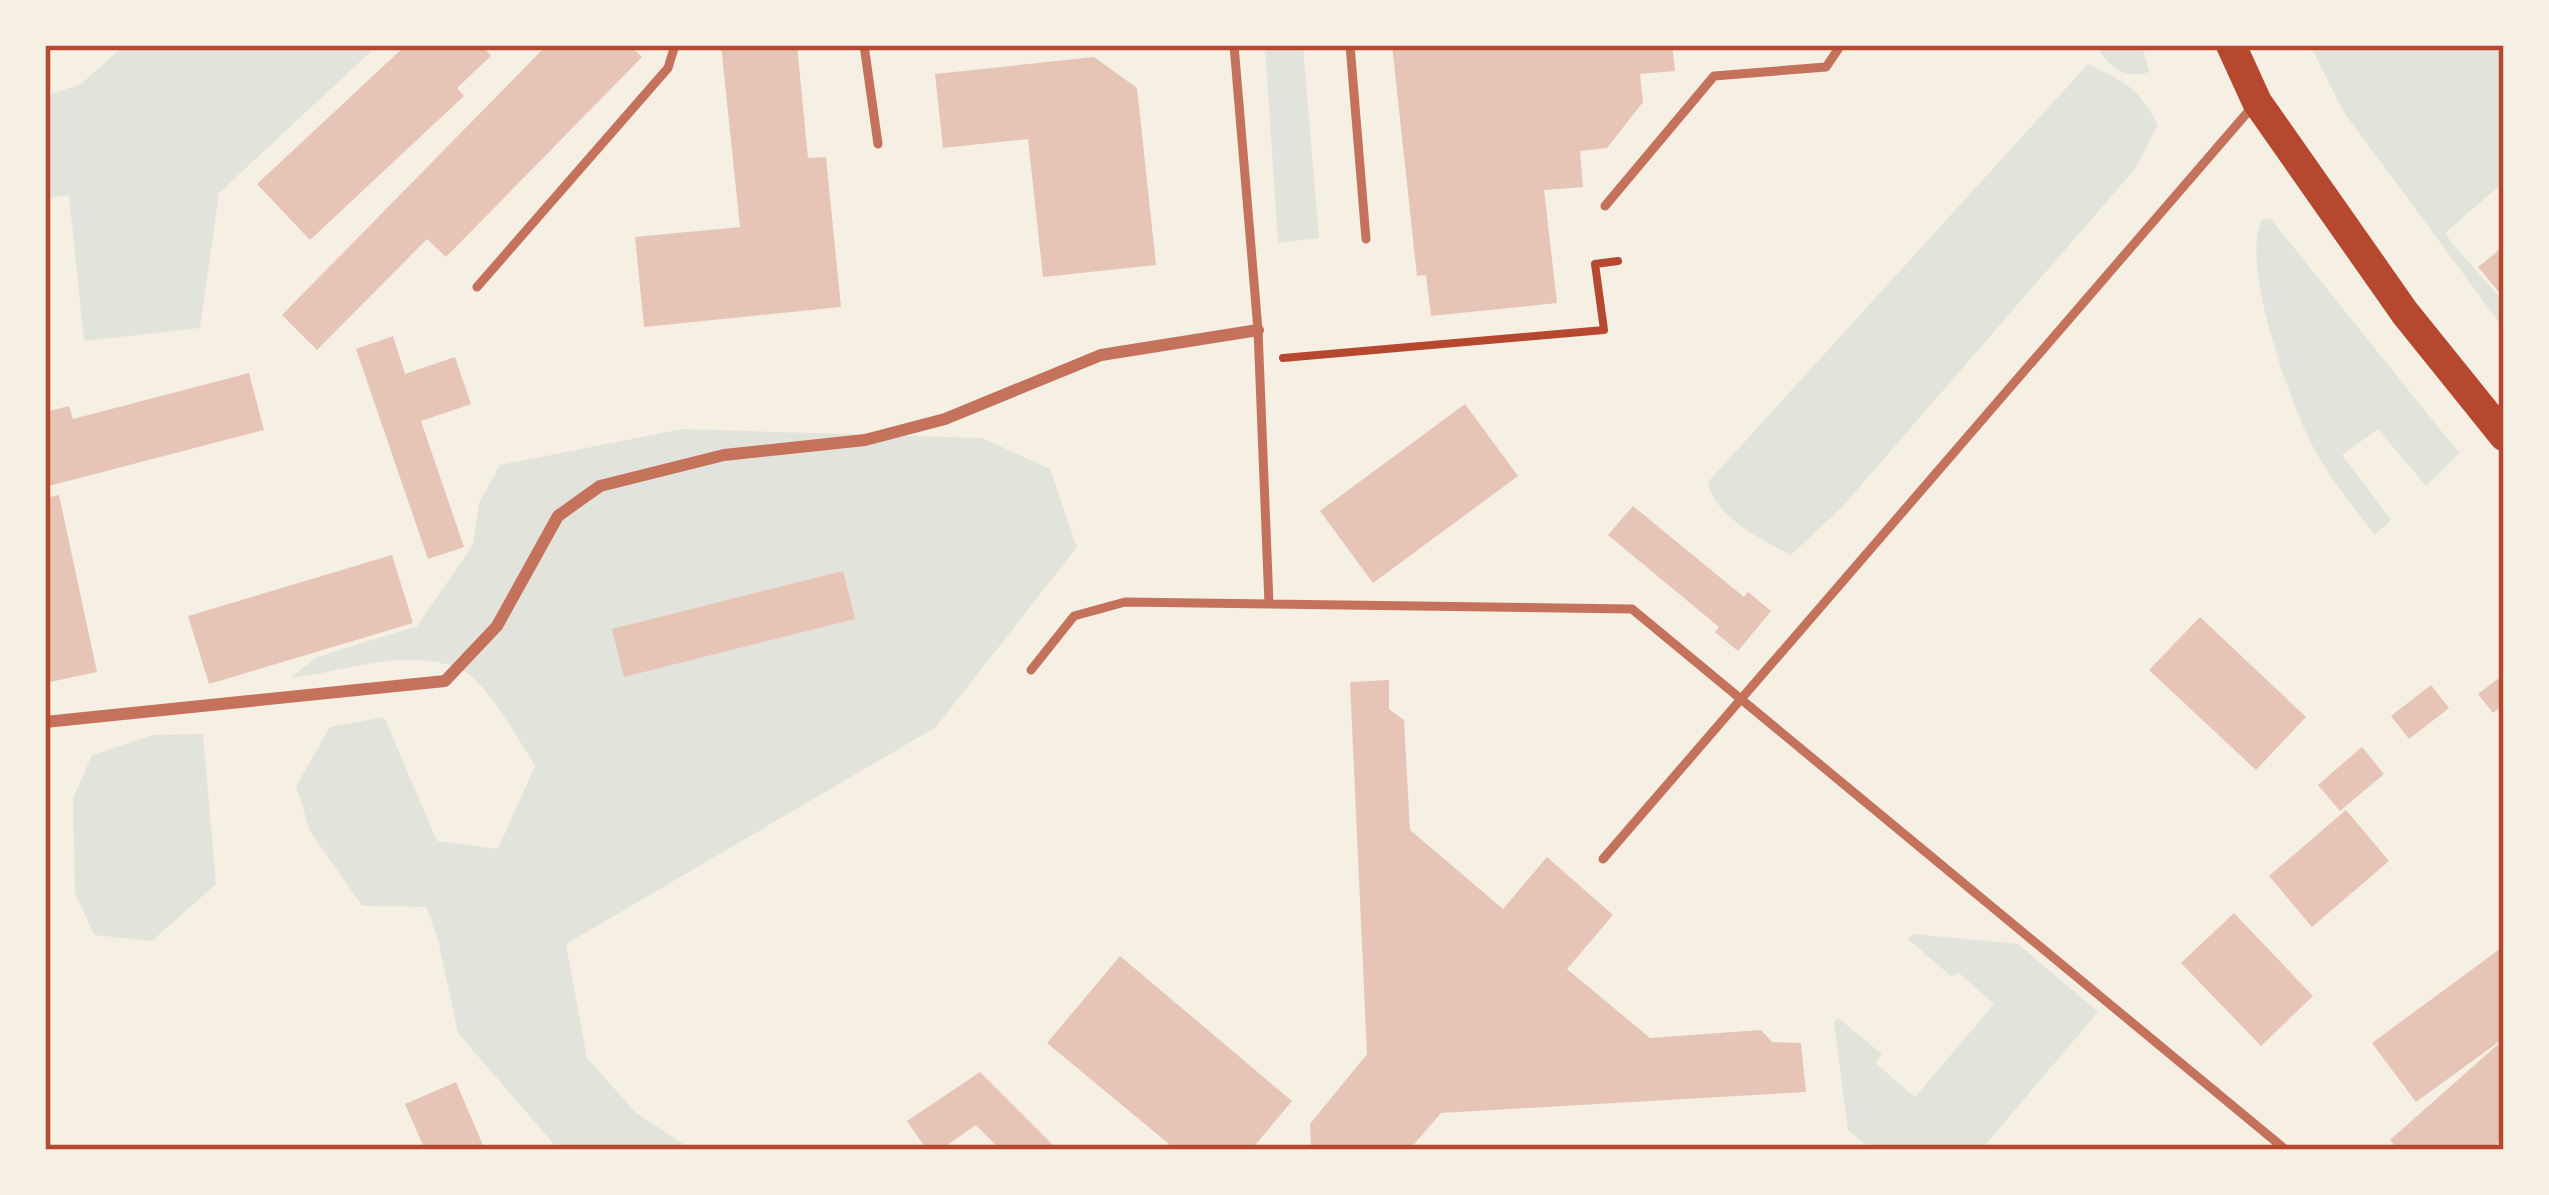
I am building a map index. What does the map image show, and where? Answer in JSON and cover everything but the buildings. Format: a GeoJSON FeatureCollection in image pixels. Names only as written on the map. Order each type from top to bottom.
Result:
{"type":"FeatureCollection","features":[{"type":"Feature","properties":{"kind":"main road"},"geometry":{"type":"LineString","coordinates":[[2231,45],[2257,102],[2404,313],[2504,436]]}},
{"type":"Feature","properties":{"kind":"street"},"geometry":{"type":"LineString","coordinates":[[45,722],[445,681],[497,626],[558,516],[599,486],[724,455],[865,440],[946,418],[1101,355],[1258,330]]}},
{"type":"Feature","properties":{"kind":"lane"},"geometry":{"type":"LineString","coordinates":[[477,287],[668,68],[675,45]]}},
{"type":"Feature","properties":{"kind":"lane"},"geometry":{"type":"LineString","coordinates":[[864,45],[878,144]]}},
{"type":"Feature","properties":{"kind":"lane"},"geometry":{"type":"LineString","coordinates":[[1234,45],[1260,360],[1269,604]]}},
{"type":"Feature","properties":{"kind":"lane"},"geometry":{"type":"LineString","coordinates":[[1350,45],[1366,239]]}},
{"type":"Feature","properties":{"kind":"lane"},"geometry":{"type":"LineString","coordinates":[[1605,206],[1714,76],[1826,67],[1841,45]]}},
{"type":"Feature","properties":{"kind":"lane"},"geometry":{"type":"LineString","coordinates":[[1603,859],[2257,102]]}},
{"type":"Feature","properties":{"kind":"lane"},"geometry":{"type":"LineString","coordinates":[[1031,670],[1074,616],[1126,602],[1631,609],[2286,1150]]}},
{"type":"Feature","properties":{"kind":"path"},"geometry":{"type":"LineString","coordinates":[[1260,360],[1604,330],[1595,264],[1618,261]]}},
{"type":"Feature","properties":{"kind":"shaded area"},"geometry":{"type":"Polygon","coordinates":[[[125,45],[378,45],[219,193],[200,328],[84,341],[69,195],[45,199],[45,96],[81,84],[125,45]]]}},
{"type":"Feature","properties":{"kind":"shaded area"},"geometry":{"type":"Polygon","coordinates":[[[1265,45],[1303,45],[1319,238],[1278,243],[1265,45]]]}},
{"type":"Feature","properties":{"kind":"shaded area"},"geometry":{"type":"Polygon","coordinates":[[[2095,45],[2142,45],[2149,72],[2132,74],[2118,69],[2095,45]]]}},
{"type":"Feature","properties":{"kind":"shaded area"},"geometry":{"type":"Polygon","coordinates":[[[2310,45],[2504,45],[2504,182],[2446,232],[2504,302],[2504,329],[2343,111],[2310,45]]]}},
{"type":"Feature","properties":{"kind":"shaded area"},"geometry":{"type":"Polygon","coordinates":[[[2088,64],[2129,87],[2158,125],[2135,169],[1843,506],[1791,555],[1729,517],[1708,482],[2088,64]]]}},
{"type":"Feature","properties":{"kind":"shaded area"},"geometry":{"type":"Polygon","coordinates":[[[2270,218],[2459,453],[2426,486],[2378,429],[2342,455],[2391,520],[2375,535],[2318,455],[2280,364],[2257,267],[2262,220],[2270,218]]]}},
{"type":"Feature","properties":{"kind":"shaded area"},"geometry":{"type":"Polygon","coordinates":[[[682,429],[982,438],[1050,469],[1077,547],[936,727],[566,944],[587,1058],[636,1113],[693,1150],[559,1150],[458,1033],[426,907],[362,906],[310,831],[296,786],[330,727],[384,717],[437,841],[498,849],[535,766],[491,698],[460,669],[397,660],[290,678],[317,657],[417,626],[473,545],[479,503],[500,465],[682,429]]]}},
{"type":"Feature","properties":{"kind":"shaded area"},"geometry":{"type":"Polygon","coordinates":[[[203,734],[216,884],[152,941],[94,935],[75,893],[73,798],[92,755],[153,735],[203,734]]]}},
{"type":"Feature","properties":{"kind":"shaded area"},"geometry":{"type":"Polygon","coordinates":[[[1913,934],[2018,944],[2098,1012],[1981,1150],[1872,1150],[1848,1130],[1834,1023],[1838,1018],[1882,1054],[1875,1063],[1915,1097],[1994,1004],[1958,972],[1952,977],[1908,939],[1913,934]]]}}]}
